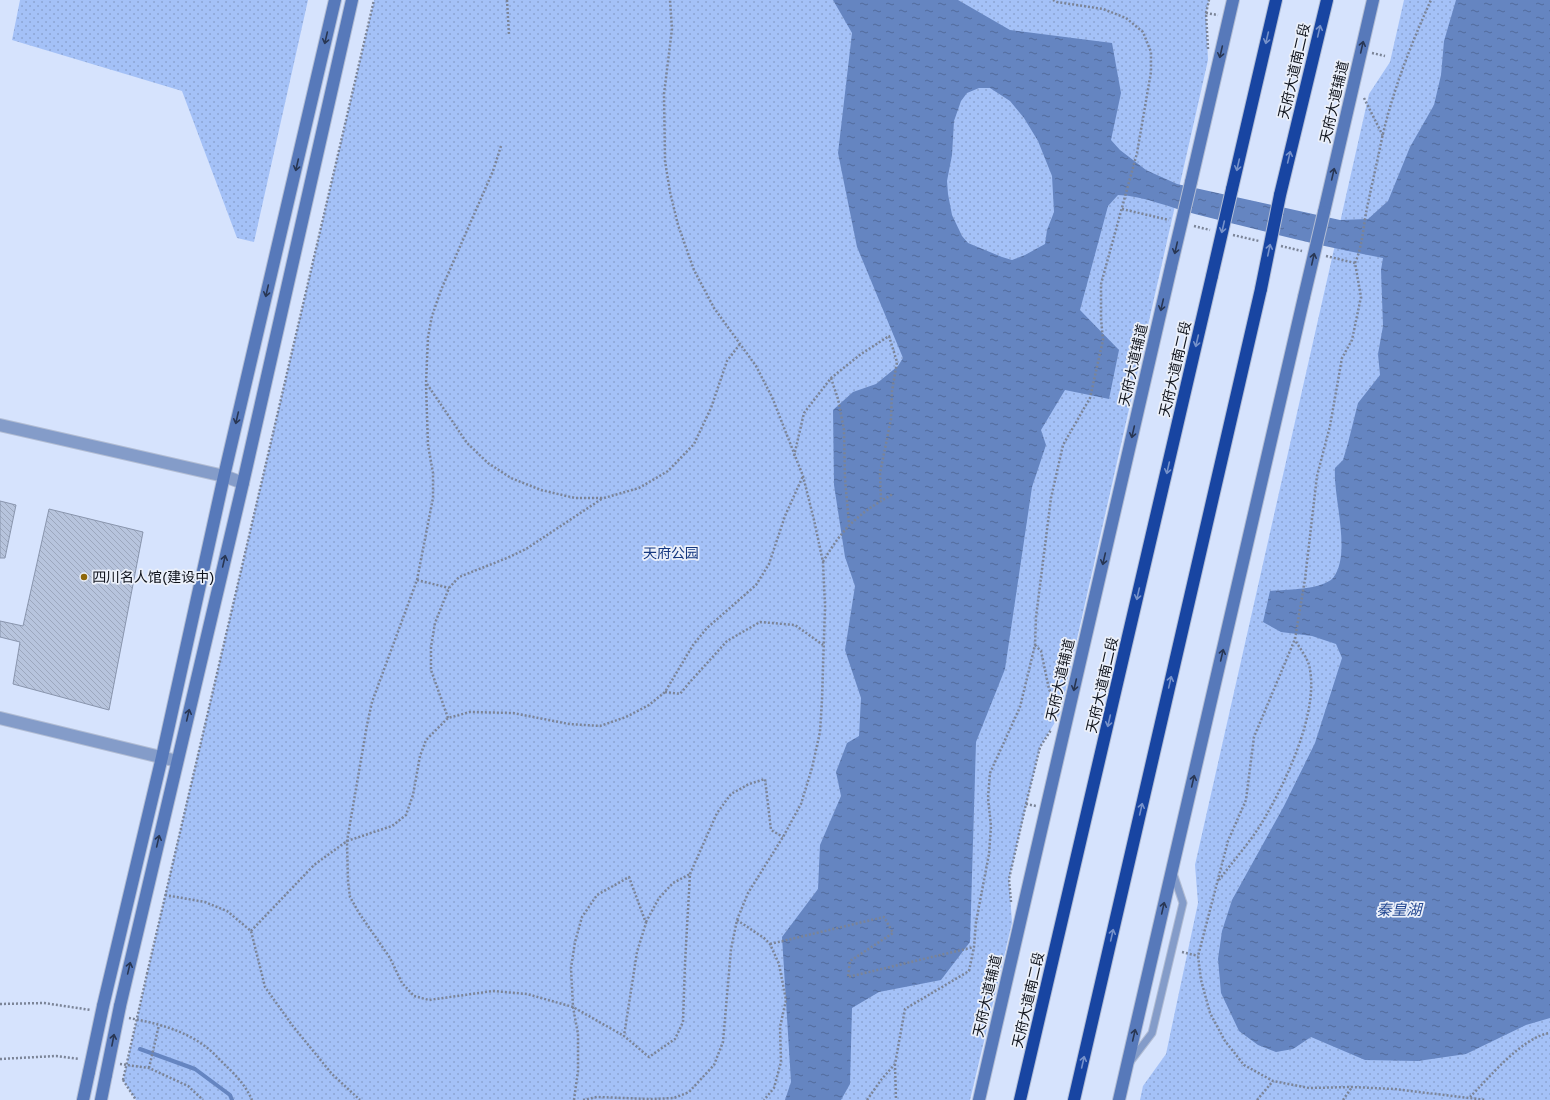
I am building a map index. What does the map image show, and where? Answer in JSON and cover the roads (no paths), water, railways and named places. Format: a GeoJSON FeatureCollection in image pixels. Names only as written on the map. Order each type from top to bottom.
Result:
{"type":"FeatureCollection","features":[{"type":"Feature","properties":{"kind":"highway","name":"天府大道南二段"},"geometry":{"type":"LineString","coordinates":[[1020,1100],[1276,0]]}},
{"type":"Feature","properties":{"kind":"highway","name":"天府大道南二段"},"geometry":{"type":"LineString","coordinates":[[1074,1100],[1261,288],[1280,195],[1326,0]]}},
{"type":"Feature","properties":{"kind":"street"},"geometry":{"type":"LineString","coordinates":[[83,1100],[99,1009],[162,757],[224,476],[294,180],[334,0]]}},
{"type":"Feature","properties":{"kind":"street"},"geometry":{"type":"LineString","coordinates":[[101,1100],[177,761],[243,483],[352,0]]}},
{"type":"Feature","properties":{"kind":"street","name":"天府大道辅道"},"geometry":{"type":"LineString","coordinates":[[979,1100],[1233,0]]}},
{"type":"Feature","properties":{"kind":"street","name":"天府大道辅道"},"geometry":{"type":"LineString","coordinates":[[1172,870],[1373,0]]}},
{"type":"Feature","properties":{"kind":"street"},"geometry":{"type":"LineString","coordinates":[[0,425],[224,476],[243,483]]}},
{"type":"Feature","properties":{"kind":"street"},"geometry":{"type":"LineString","coordinates":[[0,718],[177,761]]}},
{"type":"Feature","properties":{"kind":"street"},"geometry":{"type":"LineString","coordinates":[[1119,1100],[1172,870]]}},
{"type":"Feature","properties":{"kind":"lane"},"geometry":{"type":"LineString","coordinates":[[1127,1065],[1152,1033],[1183,903],[1172,870]]}},
{"type":"Feature","properties":{"kind":"water","name":"秦皇湖"},"geometry":{"type":"Polygon","coordinates":[[[833,0],[958,0],[1010,30],[1112,43],[1121,93],[1111,140],[1120,150],[1146,170],[1177,184],[1340,220],[1368,219],[1388,201],[1410,147],[1434,105],[1441,75],[1444,41],[1456,0],[1550,0],[1550,1018],[1526,1025],[1466,1054],[1418,1061],[1365,1060],[1311,1037],[1293,1049],[1276,1052],[1258,1045],[1239,1031],[1221,993],[1218,959],[1222,931],[1232,900],[1284,806],[1315,743],[1342,658],[1336,644],[1312,636],[1281,632],[1263,622],[1270,591],[1320,585],[1332,579],[1338,568],[1341,555],[1341,541],[1335,468],[1343,460],[1358,403],[1380,375],[1378,354],[1383,326],[1381,270],[1383,258],[1266,232],[1147,200],[1118,195],[1108,206],[1080,310],[1119,350],[1109,399],[1065,390],[1041,430],[1046,445],[1032,487],[1005,669],[976,742],[970,942],[941,980],[879,992],[852,1008],[850,1084],[841,1100],[785,1100],[791,1082],[782,937],[818,889],[820,845],[841,796],[836,772],[847,743],[859,736],[861,698],[845,650],[855,586],[845,557],[834,485],[833,410],[853,392],[876,384],[898,366],[903,358],[857,247],[838,153],[852,33],[833,0]],[[979,88],[967,93],[961,101],[954,121],[952,155],[947,181],[948,194],[952,215],[962,236],[968,243],[1012,260],[1045,244],[1047,230],[1054,212],[1052,176],[1038,141],[1024,118],[1010,101],[990,88],[979,88]]]}},
{"type":"Feature","properties":{"kind":"waterway"},"geometry":{"type":"LineString","coordinates":[[140,1049],[195,1069],[230,1095],[232,1100]]}},
{"type":"Feature","properties":{"kind":"place","name":"四川名人馆(建设中)"},"geometry":{"type":"Point","coordinates":[84,577]}},
{"type":"Feature","properties":{"kind":"park label","name":"天府公园"},"geometry":{"type":"Point","coordinates":[671,553]}}]}
